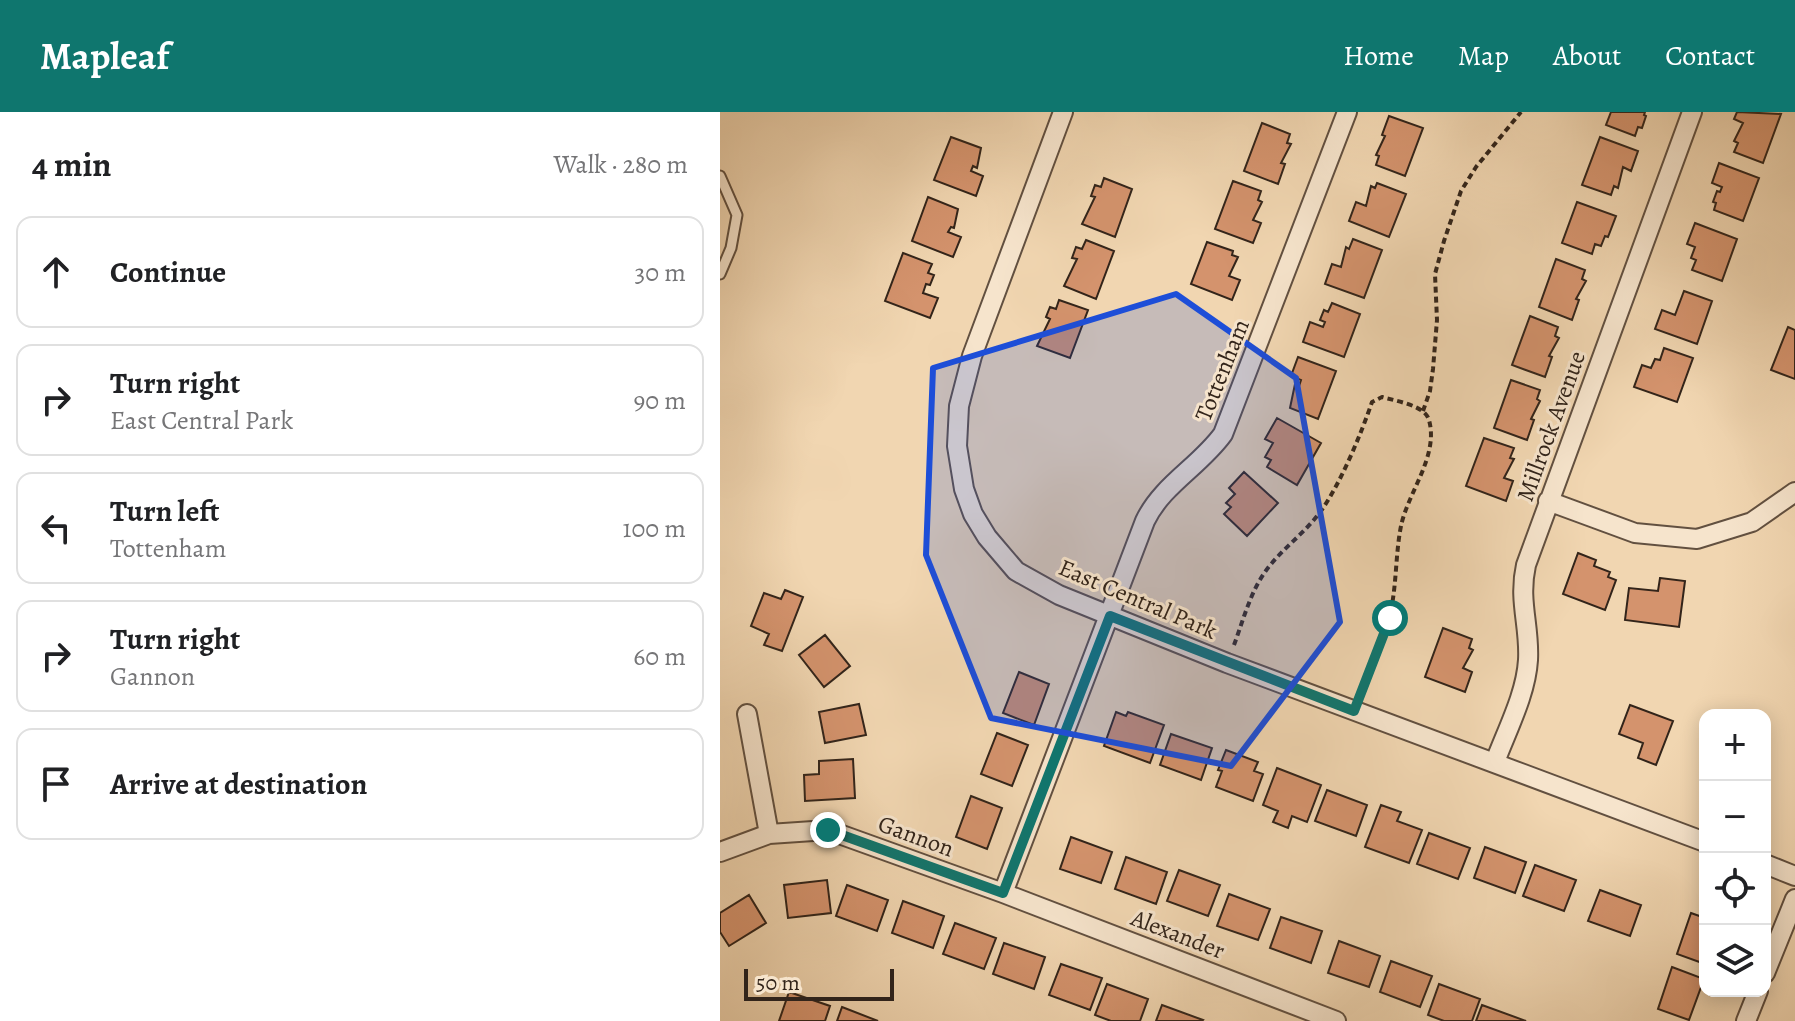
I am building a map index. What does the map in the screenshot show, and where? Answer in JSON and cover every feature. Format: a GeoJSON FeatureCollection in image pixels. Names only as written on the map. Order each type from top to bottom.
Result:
{"type":"FeatureCollection","features":[{"type":"Feature","properties":{"kind":"street","name":"East Central Park"},"geometry":{"type":"LineString","coordinates":[[1063,112],[964,381],[959,406],[957,446],[964,489],[973,514],[987,537],[1016,571],[1059,595],[1227,663],[1699,840]]}},
{"type":"Feature","properties":{"kind":"street","name":"Tottenham"},"geometry":{"type":"LineString","coordinates":[[1003,893],[1151,510],[1213,449],[1223,434],[1347,112]]}},
{"type":"Feature","properties":{"kind":"street","name":"Millrock Avenue"},"geometry":{"type":"LineString","coordinates":[[1495,762],[1525,677],[1528,652],[1521,585],[1548,501],[1692,112]]}},
{"type":"Feature","properties":{"kind":"street"},"geometry":{"type":"LineString","coordinates":[[1548,501],[1635,533],[1697,539],[1752,522],[1795,492]]}},
{"type":"Feature","properties":{"kind":"street"},"geometry":{"type":"LineString","coordinates":[[747,714],[769,834]]}},
{"type":"Feature","properties":{"kind":"street","name":"Gannon"},"geometry":{"type":"LineString","coordinates":[[720,852],[769,834],[828,830],[1003,893]]}},
{"type":"Feature","properties":{"kind":"street"},"geometry":{"type":"LineString","coordinates":[[1771,866],[1795,876]]}},
{"type":"Feature","properties":{"kind":"street","name":"Alexander"},"geometry":{"type":"LineString","coordinates":[[1003,893],[1303,1015],[1336,1021]]}},
{"type":"Feature","properties":{"kind":"street"},"geometry":{"type":"LineString","coordinates":[[1771,962],[1790,928],[1795,899]]}},
{"type":"Feature","properties":{"kind":"street"},"geometry":{"type":"LineString","coordinates":[[1746,1021],[1756,997]]}},
{"type":"Feature","properties":{"kind":"lane"},"geometry":{"type":"LineString","coordinates":[[720,176],[737,215],[731,248],[720,274]]}},
{"type":"Feature","properties":{"kind":"path"},"geometry":{"type":"LineString","coordinates":[[1423,411],[1433,369],[1437,320],[1435,274],[1444,241],[1461,191],[1476,167],[1521,112]]}},
{"type":"Feature","properties":{"kind":"path"},"geometry":{"type":"LineString","coordinates":[[1227,663],[1255,587],[1266,569],[1303,533],[1324,507],[1372,402],[1382,397],[1423,411],[1429,417],[1429,452],[1401,526],[1390,618],[1354,711]]}},
{"type":"Feature","properties":{"kind":"highlighted area"},"geometry":{"type":"Polygon","coordinates":[[[1176,294],[1296,378],[1340,622],[1231,766],[991,718],[926,555],[933,368],[1176,294]]]}},
{"type":"Feature","properties":{"kind":"building"},"geometry":{"type":"Polygon","coordinates":[[[1611,112],[1645,112],[1646,116],[1635,136],[1606,125],[1611,112]]]}},
{"type":"Feature","properties":{"kind":"building"},"geometry":{"type":"Polygon","coordinates":[[[1737,112],[1781,114],[1763,163],[1734,152],[1738,143],[1734,141],[1743,123],[1734,119],[1737,112]]]}},
{"type":"Feature","properties":{"kind":"building"},"geometry":{"type":"Polygon","coordinates":[[[1389,116],[1423,128],[1405,176],[1376,165],[1379,156],[1376,155],[1385,136],[1382,135],[1389,116]]]}},
{"type":"Feature","properties":{"kind":"building"},"geometry":{"type":"Polygon","coordinates":[[[1262,123],[1290,134],[1287,143],[1291,144],[1281,163],[1285,164],[1278,184],[1244,171],[1262,123]]]}},
{"type":"Feature","properties":{"kind":"building"},"geometry":{"type":"Polygon","coordinates":[[[951,137],[981,148],[977,168],[973,166],[971,171],[983,176],[976,196],[934,180],[951,137]]]}},
{"type":"Feature","properties":{"kind":"building"},"geometry":{"type":"Polygon","coordinates":[[[1600,137],[1638,151],[1631,171],[1623,167],[1618,188],[1614,186],[1611,195],[1582,185],[1600,137]]]}},
{"type":"Feature","properties":{"kind":"building"},"geometry":{"type":"Polygon","coordinates":[[[1719,163],[1759,178],[1743,221],[1714,210],[1716,203],[1713,202],[1722,187],[1712,183],[1719,163]]]}},
{"type":"Feature","properties":{"kind":"building"},"geometry":{"type":"Polygon","coordinates":[[[1104,178],[1132,189],[1115,237],[1082,224],[1095,197],[1091,196],[1095,185],[1101,187],[1104,178]]]}},
{"type":"Feature","properties":{"kind":"building"},"geometry":{"type":"Polygon","coordinates":[[[1233,181],[1261,191],[1258,200],[1262,202],[1253,220],[1261,223],[1253,243],[1215,229],[1233,181]]]}},
{"type":"Feature","properties":{"kind":"building"},"geometry":{"type":"Polygon","coordinates":[[[1377,183],[1406,194],[1389,237],[1349,221],[1356,202],[1366,206],[1371,186],[1375,188],[1377,183]]]}},
{"type":"Feature","properties":{"kind":"building"},"geometry":{"type":"Polygon","coordinates":[[[928,197],[958,209],[954,228],[951,227],[948,232],[961,237],[953,257],[912,241],[928,197]]]}},
{"type":"Feature","properties":{"kind":"building"},"geometry":{"type":"Polygon","coordinates":[[[1577,202],[1616,216],[1608,237],[1605,236],[1601,246],[1595,244],[1592,254],[1562,243],[1577,202]]]}},
{"type":"Feature","properties":{"kind":"building"},"geometry":{"type":"Polygon","coordinates":[[[1695,223],[1737,239],[1722,281],[1692,270],[1696,260],[1691,258],[1695,247],[1687,244],[1695,223]]]}},
{"type":"Feature","properties":{"kind":"building"},"geometry":{"type":"Polygon","coordinates":[[[1353,239],[1382,250],[1364,298],[1325,284],[1332,264],[1341,267],[1346,247],[1349,249],[1353,239]]]}},
{"type":"Feature","properties":{"kind":"building"},"geometry":{"type":"Polygon","coordinates":[[[1086,240],[1114,251],[1096,299],[1064,286],[1077,259],[1072,258],[1076,247],[1082,249],[1086,240]]]}},
{"type":"Feature","properties":{"kind":"building"},"geometry":{"type":"Polygon","coordinates":[[[1207,242],[1233,251],[1232,255],[1238,257],[1229,276],[1240,280],[1232,300],[1191,284],[1207,242]]]}},
{"type":"Feature","properties":{"kind":"building"},"geometry":{"type":"Polygon","coordinates":[[[903,253],[932,264],[928,273],[934,275],[923,293],[938,298],[930,318],[885,301],[903,253]]]}},
{"type":"Feature","properties":{"kind":"building"},"geometry":{"type":"Polygon","coordinates":[[[1556,259],[1585,270],[1582,279],[1586,281],[1576,299],[1579,300],[1572,320],[1539,307],[1556,259]]]}},
{"type":"Feature","properties":{"kind":"building"},"geometry":{"type":"Polygon","coordinates":[[[1684,291],[1712,301],[1697,344],[1655,329],[1662,310],[1675,315],[1684,291]]]}},
{"type":"Feature","properties":{"kind":"building"},"geometry":{"type":"Polygon","coordinates":[[[1059,300],[1088,310],[1070,358],[1037,346],[1050,319],[1046,317],[1050,307],[1056,309],[1059,300]]]}},
{"type":"Feature","properties":{"kind":"building"},"geometry":{"type":"Polygon","coordinates":[[[1332,303],[1360,314],[1344,357],[1303,342],[1310,322],[1323,327],[1325,322],[1320,320],[1324,310],[1328,312],[1332,303]]]}},
{"type":"Feature","properties":{"kind":"building"},"geometry":{"type":"Polygon","coordinates":[[[1530,316],[1558,327],[1555,336],[1559,338],[1549,356],[1552,357],[1545,377],[1512,365],[1530,316]]]}},
{"type":"Feature","properties":{"kind":"building"},"geometry":{"type":"Polygon","coordinates":[[[1788,327],[1795,330],[1795,379],[1771,370],[1788,327]]]}},
{"type":"Feature","properties":{"kind":"building"},"geometry":{"type":"Polygon","coordinates":[[[1664,348],[1693,358],[1677,402],[1634,387],[1642,365],[1651,368],[1655,359],[1660,360],[1664,348]]]}},
{"type":"Feature","properties":{"kind":"building"},"geometry":{"type":"Polygon","coordinates":[[[1298,357],[1336,371],[1318,419],[1290,408],[1295,384],[1299,386],[1301,380],[1291,376],[1298,357]]]}},
{"type":"Feature","properties":{"kind":"building"},"geometry":{"type":"Polygon","coordinates":[[[1511,380],[1540,390],[1537,399],[1540,401],[1531,419],[1534,420],[1527,440],[1494,428],[1511,380]]]}},
{"type":"Feature","properties":{"kind":"building"},"geometry":{"type":"Polygon","coordinates":[[[1277,418],[1321,443],[1297,485],[1267,467],[1271,460],[1265,457],[1273,443],[1265,439],[1277,418]]]}},
{"type":"Feature","properties":{"kind":"building"},"geometry":{"type":"Polygon","coordinates":[[[1484,438],[1514,448],[1510,458],[1514,459],[1504,478],[1513,481],[1506,501],[1466,486],[1484,438]]]}},
{"type":"Feature","properties":{"kind":"building"},"geometry":{"type":"Polygon","coordinates":[[[1244,472],[1278,503],[1247,536],[1224,514],[1231,507],[1226,503],[1235,494],[1229,488],[1244,472]]]}},
{"type":"Feature","properties":{"kind":"building"},"geometry":{"type":"Polygon","coordinates":[[[1578,553],[1596,560],[1594,566],[1610,572],[1608,577],[1616,580],[1605,610],[1563,594],[1578,553]]]}},
{"type":"Feature","properties":{"kind":"building"},"geometry":{"type":"Polygon","coordinates":[[[1660,578],[1685,581],[1679,627],[1625,620],[1629,588],[1658,591],[1660,578]]]}},
{"type":"Feature","properties":{"kind":"building"},"geometry":{"type":"Polygon","coordinates":[[[785,590],[803,597],[782,651],[764,645],[769,634],[751,626],[764,593],[781,599],[785,590]]]}},
{"type":"Feature","properties":{"kind":"building"},"geometry":{"type":"Polygon","coordinates":[[[1443,628],[1472,639],[1469,648],[1473,650],[1463,668],[1472,672],[1465,692],[1425,677],[1443,628]]]}},
{"type":"Feature","properties":{"kind":"building"},"geometry":{"type":"Polygon","coordinates":[[[825,635],[850,666],[824,687],[799,655],[825,635]]]}},
{"type":"Feature","properties":{"kind":"building"},"geometry":{"type":"Polygon","coordinates":[[[1019,672],[1049,684],[1034,725],[1003,713],[1019,672]]]}},
{"type":"Feature","properties":{"kind":"building"},"geometry":{"type":"Polygon","coordinates":[[[859,704],[866,735],[825,743],[819,712],[859,704]]]}},
{"type":"Feature","properties":{"kind":"building"},"geometry":{"type":"Polygon","coordinates":[[[1630,705],[1673,721],[1656,765],[1638,758],[1643,743],[1619,734],[1630,705]]]}},
{"type":"Feature","properties":{"kind":"building"},"geometry":{"type":"Polygon","coordinates":[[[1116,712],[1126,716],[1128,712],[1164,725],[1150,763],[1104,746],[1116,712]]]}},
{"type":"Feature","properties":{"kind":"building"},"geometry":{"type":"Polygon","coordinates":[[[997,733],[1028,745],[1012,786],[981,774],[997,733]]]}},
{"type":"Feature","properties":{"kind":"building"},"geometry":{"type":"Polygon","coordinates":[[[1171,734],[1212,748],[1201,780],[1160,765],[1171,734]]]}},
{"type":"Feature","properties":{"kind":"building"},"geometry":{"type":"Polygon","coordinates":[[[1226,750],[1258,762],[1254,771],[1263,774],[1253,801],[1216,787],[1222,771],[1218,770],[1226,750]]]}},
{"type":"Feature","properties":{"kind":"building"},"geometry":{"type":"Polygon","coordinates":[[[853,759],[855,798],[805,801],[804,775],[819,774],[819,761],[853,759]]]}},
{"type":"Feature","properties":{"kind":"building"},"geometry":{"type":"Polygon","coordinates":[[[1277,768],[1321,785],[1307,822],[1292,816],[1288,828],[1273,822],[1278,811],[1263,805],[1277,768]]]}},
{"type":"Feature","properties":{"kind":"building"},"geometry":{"type":"Polygon","coordinates":[[[1327,790],[1367,805],[1356,836],[1315,821],[1327,790]]]}},
{"type":"Feature","properties":{"kind":"building"},"geometry":{"type":"Polygon","coordinates":[[[971,796],[1002,808],[987,849],[956,837],[971,796]]]}},
{"type":"Feature","properties":{"kind":"building"},"geometry":{"type":"Polygon","coordinates":[[[1381,805],[1401,812],[1397,821],[1422,830],[1409,863],[1365,847],[1381,805]]]}},
{"type":"Feature","properties":{"kind":"building"},"geometry":{"type":"Polygon","coordinates":[[[1429,833],[1470,848],[1458,879],[1417,864],[1429,833]]]}},
{"type":"Feature","properties":{"kind":"building"},"geometry":{"type":"Polygon","coordinates":[[[1071,837],[1112,852],[1101,883],[1060,869],[1071,837]]]}},
{"type":"Feature","properties":{"kind":"building"},"geometry":{"type":"Polygon","coordinates":[[[1485,847],[1526,862],[1515,893],[1474,878],[1485,847]]]}},
{"type":"Feature","properties":{"kind":"building"},"geometry":{"type":"Polygon","coordinates":[[[1126,857],[1167,872],[1156,904],[1115,889],[1126,857]]]}},
{"type":"Feature","properties":{"kind":"building"},"geometry":{"type":"Polygon","coordinates":[[[1535,865],[1576,880],[1564,911],[1523,896],[1535,865]]]}},
{"type":"Feature","properties":{"kind":"building"},"geometry":{"type":"Polygon","coordinates":[[[1179,870],[1220,885],[1208,916],[1167,901],[1179,870]]]}},
{"type":"Feature","properties":{"kind":"building"},"geometry":{"type":"Polygon","coordinates":[[[827,880],[831,913],[788,918],[784,885],[827,880]]]}},
{"type":"Feature","properties":{"kind":"building"},"geometry":{"type":"Polygon","coordinates":[[[847,885],[888,900],[877,931],[836,916],[847,885]]]}},
{"type":"Feature","properties":{"kind":"building"},"geometry":{"type":"Polygon","coordinates":[[[1600,890],[1641,905],[1630,936],[1588,921],[1600,890]]]}},
{"type":"Feature","properties":{"kind":"building"},"geometry":{"type":"Polygon","coordinates":[[[1229,894],[1270,909],[1258,940],[1217,926],[1229,894]]]}},
{"type":"Feature","properties":{"kind":"building"},"geometry":{"type":"Polygon","coordinates":[[[749,895],[766,923],[729,946],[720,932],[720,913],[749,895]]]}},
{"type":"Feature","properties":{"kind":"building"},"geometry":{"type":"Polygon","coordinates":[[[903,901],[944,916],[933,948],[892,933],[903,901]]]}},
{"type":"Feature","properties":{"kind":"building"},"geometry":{"type":"Polygon","coordinates":[[[1691,913],[1699,916],[1699,962],[1677,954],[1691,913]]]}},
{"type":"Feature","properties":{"kind":"building"},"geometry":{"type":"Polygon","coordinates":[[[1281,917],[1322,931],[1311,963],[1270,948],[1281,917]]]}},
{"type":"Feature","properties":{"kind":"building"},"geometry":{"type":"Polygon","coordinates":[[[955,923],[996,938],[984,969],[943,954],[955,923]]]}},
{"type":"Feature","properties":{"kind":"building"},"geometry":{"type":"Polygon","coordinates":[[[1339,941],[1380,956],[1369,987],[1328,973],[1339,941]]]}},
{"type":"Feature","properties":{"kind":"building"},"geometry":{"type":"Polygon","coordinates":[[[1004,943],[1045,957],[1034,989],[993,974],[1004,943]]]}},
{"type":"Feature","properties":{"kind":"building"},"geometry":{"type":"Polygon","coordinates":[[[1391,961],[1432,976],[1420,1007],[1380,992],[1391,961]]]}},
{"type":"Feature","properties":{"kind":"building"},"geometry":{"type":"Polygon","coordinates":[[[1061,964],[1102,978],[1090,1010],[1049,995],[1061,964]]]}},
{"type":"Feature","properties":{"kind":"building"},"geometry":{"type":"Polygon","coordinates":[[[1672,967],[1699,977],[1699,993],[1689,1020],[1658,1009],[1672,967]]]}},
{"type":"Feature","properties":{"kind":"building"},"geometry":{"type":"Polygon","coordinates":[[[1107,984],[1148,999],[1140,1021],[1111,1021],[1095,1015],[1107,984]]]}},
{"type":"Feature","properties":{"kind":"building"},"geometry":{"type":"Polygon","coordinates":[[[1439,984],[1480,999],[1472,1021],[1444,1021],[1428,1015],[1439,984]]]}},
{"type":"Feature","properties":{"kind":"building"},"geometry":{"type":"Polygon","coordinates":[[[789,992],[830,1006],[825,1021],[779,1021],[789,992]]]}},
{"type":"Feature","properties":{"kind":"building"},"geometry":{"type":"Polygon","coordinates":[[[1162,1005],[1203,1020],[1156,1021],[1162,1005]]]}},
{"type":"Feature","properties":{"kind":"building"},"geometry":{"type":"Polygon","coordinates":[[[1482,1005],[1526,1021],[1476,1021],[1482,1005]]]}},
{"type":"Feature","properties":{"kind":"building"},"geometry":{"type":"Polygon","coordinates":[[[842,1007],[878,1021],[837,1021],[842,1007]]]}},
{"type":"Feature","properties":{"kind":"route"},"geometry":{"type":"LineString","coordinates":[[828,830],[1003,893],[1110,616],[1354,711],[1390,618]]}}]}
